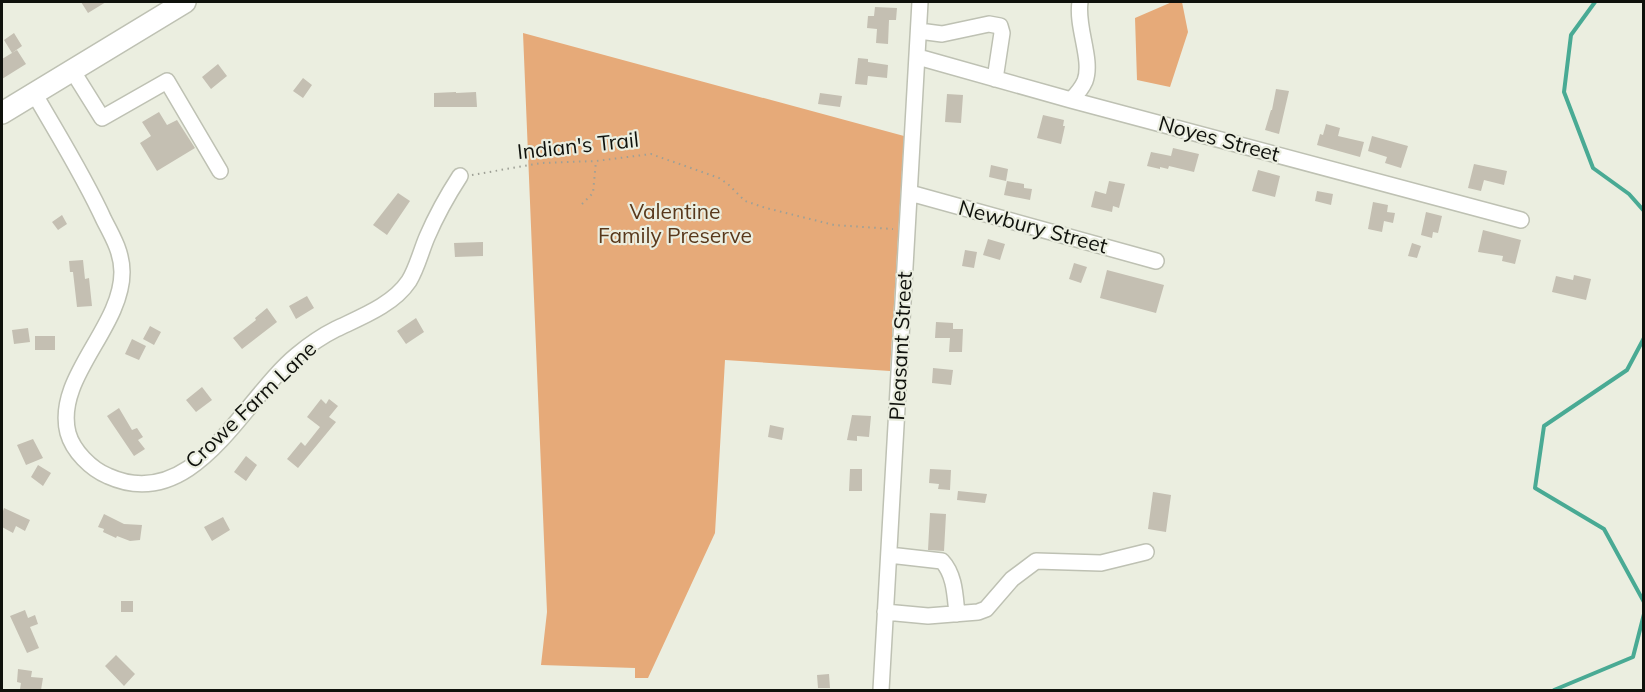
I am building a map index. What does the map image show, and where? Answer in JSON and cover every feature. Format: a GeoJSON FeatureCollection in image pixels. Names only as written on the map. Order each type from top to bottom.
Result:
{"type":"FeatureCollection","features":[{"type":"Feature","properties":{"kind":"highway"},"geometry":{"type":"LineString","coordinates":[[2,114],[185,2]]}},
{"type":"Feature","properties":{"kind":"street","name":"Pleasant Street"},"geometry":{"type":"LineString","coordinates":[[881,690],[920,2]]}},
{"type":"Feature","properties":{"kind":"street"},"geometry":{"type":"LineString","coordinates":[[1071,100],[1085,82],[1088,70],[1080,27],[1080,2]]}},
{"type":"Feature","properties":{"kind":"street"},"geometry":{"type":"LineString","coordinates":[[919,31],[942,34],[989,24],[1000,26],[1001,46],[994,79]]}},
{"type":"Feature","properties":{"kind":"street","name":"Noyes Street"},"geometry":{"type":"LineString","coordinates":[[918,57],[1521,220]]}},
{"type":"Feature","properties":{"kind":"street"},"geometry":{"type":"LineString","coordinates":[[72,70],[102,118],[167,81],[220,171]]}},
{"type":"Feature","properties":{"kind":"street","name":"Crowe Farm Lane"},"geometry":{"type":"LineString","coordinates":[[34,93],[92,192],[120,252],[122,273],[120,288],[106,325],[74,385],[68,404],[68,432],[71,441],[85,460],[105,475],[127,483],[162,482],[194,465],[214,448],[294,357],[314,342],[397,294],[409,281],[437,214],[460,176]]}},
{"type":"Feature","properties":{"kind":"street","name":"Newbury Street"},"geometry":{"type":"LineString","coordinates":[[910,193],[1156,261]]}},
{"type":"Feature","properties":{"kind":"street"},"geometry":{"type":"LineString","coordinates":[[885,612],[928,616],[978,612],[986,609],[1012,579],[1036,561],[1101,563],[1146,552]]}},
{"type":"Feature","properties":{"kind":"street"},"geometry":{"type":"LineString","coordinates":[[889,555],[942,561],[951,574],[957,614]]}},
{"type":"Feature","properties":{"kind":"path","name":"Indian's Trail"},"geometry":{"type":"LineString","coordinates":[[460,176],[482,175],[541,163],[596,161],[651,154],[719,178],[745,201],[766,208],[834,225],[898,230]]}},
{"type":"Feature","properties":{"kind":"path"},"geometry":{"type":"LineString","coordinates":[[582,204],[593,193],[596,161]]}},
{"type":"Feature","properties":{"kind":"green space"},"geometry":{"type":"Polygon","coordinates":[[[1172,2],[1182,2],[1188,32],[1170,87],[1137,80],[1135,18],[1172,2]]]}},
{"type":"Feature","properties":{"kind":"green space","name":"Valentine Family Preserve"},"geometry":{"type":"Polygon","coordinates":[[[523,33],[904,136],[890,371],[725,360],[715,533],[648,678],[635,678],[635,668],[541,665],[547,612],[523,33]]]}},
{"type":"Feature","properties":{"kind":"building"},"geometry":{"type":"Polygon","coordinates":[[[81,2],[106,2],[88,13],[81,2]]]}},
{"type":"Feature","properties":{"kind":"building"},"geometry":{"type":"Polygon","coordinates":[[[875,7],[897,8],[896,20],[889,20],[888,44],[876,43],[877,29],[867,28],[868,16],[874,16],[875,7]]]}},
{"type":"Feature","properties":{"kind":"building"},"geometry":{"type":"Polygon","coordinates":[[[14,33],[22,46],[12,53],[4,40],[14,33]]]}},
{"type":"Feature","properties":{"kind":"building"},"geometry":{"type":"Polygon","coordinates":[[[17,50],[26,64],[2,79],[2,59],[17,50]]]}},
{"type":"Feature","properties":{"kind":"building"},"geometry":{"type":"Polygon","coordinates":[[[858,58],[888,65],[887,78],[868,76],[867,85],[855,84],[858,58]]]}},
{"type":"Feature","properties":{"kind":"building"},"geometry":{"type":"Polygon","coordinates":[[[218,64],[227,76],[211,89],[202,77],[218,64]]]}},
{"type":"Feature","properties":{"kind":"building"},"geometry":{"type":"Polygon","coordinates":[[[303,78],[312,85],[303,98],[293,91],[303,78]]]}},
{"type":"Feature","properties":{"kind":"building"},"geometry":{"type":"Polygon","coordinates":[[[1276,89],[1289,91],[1279,134],[1265,130],[1276,89]]]}},
{"type":"Feature","properties":{"kind":"building"},"geometry":{"type":"Polygon","coordinates":[[[476,92],[477,107],[434,107],[434,93],[476,92]]]}},
{"type":"Feature","properties":{"kind":"building"},"geometry":{"type":"Polygon","coordinates":[[[820,93],[842,96],[840,107],[818,104],[820,93]]]}},
{"type":"Feature","properties":{"kind":"building"},"geometry":{"type":"Polygon","coordinates":[[[947,94],[963,95],[961,123],[945,122],[947,94]]]}},
{"type":"Feature","properties":{"kind":"building"},"geometry":{"type":"Polygon","coordinates":[[[159,112],[167,125],[177,120],[195,148],[157,171],[140,143],[151,136],[142,122],[159,112]]]}},
{"type":"Feature","properties":{"kind":"building"},"geometry":{"type":"Polygon","coordinates":[[[1043,115],[1064,120],[1061,144],[1037,138],[1043,115]]]}},
{"type":"Feature","properties":{"kind":"building"},"geometry":{"type":"Polygon","coordinates":[[[1326,124],[1340,128],[1338,136],[1364,142],[1360,157],[1317,145],[1326,124]]]}},
{"type":"Feature","properties":{"kind":"building"},"geometry":{"type":"Polygon","coordinates":[[[1372,136],[1408,146],[1401,168],[1385,163],[1387,157],[1368,151],[1372,136]]]}},
{"type":"Feature","properties":{"kind":"building"},"geometry":{"type":"Polygon","coordinates":[[[1173,148],[1199,154],[1194,172],[1169,166],[1168,169],[1160,167],[1160,169],[1147,166],[1151,152],[1171,156],[1173,148]]]}},
{"type":"Feature","properties":{"kind":"building"},"geometry":{"type":"Polygon","coordinates":[[[1474,164],[1507,171],[1504,185],[1484,180],[1481,191],[1468,188],[1474,164]]]}},
{"type":"Feature","properties":{"kind":"building"},"geometry":{"type":"Polygon","coordinates":[[[991,165],[1008,169],[1006,181],[989,177],[991,165]]]}},
{"type":"Feature","properties":{"kind":"building"},"geometry":{"type":"Polygon","coordinates":[[[1258,170],[1280,176],[1275,197],[1252,191],[1258,170]]]}},
{"type":"Feature","properties":{"kind":"building"},"geometry":{"type":"Polygon","coordinates":[[[1007,181],[1024,184],[1024,188],[1032,189],[1030,200],[1004,195],[1007,181]]]}},
{"type":"Feature","properties":{"kind":"building"},"geometry":{"type":"Polygon","coordinates":[[[1109,181],[1125,184],[1119,208],[1113,206],[1112,212],[1091,207],[1095,191],[1106,194],[1109,181]]]}},
{"type":"Feature","properties":{"kind":"building"},"geometry":{"type":"Polygon","coordinates":[[[1317,191],[1333,194],[1331,205],[1315,201],[1317,191]]]}},
{"type":"Feature","properties":{"kind":"building"},"geometry":{"type":"Polygon","coordinates":[[[398,193],[410,201],[387,235],[373,225],[398,193]]]}},
{"type":"Feature","properties":{"kind":"building"},"geometry":{"type":"Polygon","coordinates":[[[1373,202],[1388,205],[1387,212],[1395,213],[1393,223],[1384,221],[1382,232],[1368,229],[1373,202]]]}},
{"type":"Feature","properties":{"kind":"building"},"geometry":{"type":"Polygon","coordinates":[[[1426,212],[1442,216],[1438,233],[1433,232],[1432,238],[1421,235],[1426,212]]]}},
{"type":"Feature","properties":{"kind":"building"},"geometry":{"type":"Polygon","coordinates":[[[62,215],[67,224],[58,230],[52,222],[62,215]]]}},
{"type":"Feature","properties":{"kind":"building"},"geometry":{"type":"Polygon","coordinates":[[[1483,230],[1521,240],[1515,264],[1502,261],[1503,256],[1478,252],[1483,230]]]}},
{"type":"Feature","properties":{"kind":"building"},"geometry":{"type":"Polygon","coordinates":[[[988,239],[1005,244],[1000,260],[983,255],[988,239]]]}},
{"type":"Feature","properties":{"kind":"building"},"geometry":{"type":"Polygon","coordinates":[[[483,242],[483,256],[455,257],[454,243],[483,242]]]}},
{"type":"Feature","properties":{"kind":"building"},"geometry":{"type":"Polygon","coordinates":[[[1412,243],[1421,246],[1417,258],[1408,256],[1412,243]]]}},
{"type":"Feature","properties":{"kind":"building"},"geometry":{"type":"Polygon","coordinates":[[[965,250],[977,252],[974,268],[962,266],[965,250]]]}},
{"type":"Feature","properties":{"kind":"building"},"geometry":{"type":"Polygon","coordinates":[[[83,260],[85,279],[89,278],[92,306],[77,307],[73,272],[70,272],[69,261],[83,260]]]}},
{"type":"Feature","properties":{"kind":"building"},"geometry":{"type":"Polygon","coordinates":[[[1074,263],[1087,267],[1081,283],[1069,279],[1074,263]]]}},
{"type":"Feature","properties":{"kind":"building"},"geometry":{"type":"Polygon","coordinates":[[[1107,270],[1164,285],[1156,313],[1100,298],[1107,270]]]}},
{"type":"Feature","properties":{"kind":"building"},"geometry":{"type":"Polygon","coordinates":[[[1574,275],[1591,279],[1586,300],[1552,292],[1556,276],[1573,280],[1574,275]]]}},
{"type":"Feature","properties":{"kind":"building"},"geometry":{"type":"Polygon","coordinates":[[[307,296],[314,308],[296,319],[289,306],[307,296]]]}},
{"type":"Feature","properties":{"kind":"building"},"geometry":{"type":"Polygon","coordinates":[[[267,308],[277,322],[242,349],[233,338],[267,308]]]}},
{"type":"Feature","properties":{"kind":"building"},"geometry":{"type":"Polygon","coordinates":[[[416,318],[424,332],[406,344],[397,331],[416,318]]]}},
{"type":"Feature","properties":{"kind":"building"},"geometry":{"type":"Polygon","coordinates":[[[936,322],[953,323],[953,329],[963,329],[962,352],[949,352],[950,338],[935,338],[936,322]]]}},
{"type":"Feature","properties":{"kind":"building"},"geometry":{"type":"Polygon","coordinates":[[[150,326],[161,332],[154,345],[143,339],[150,326]]]}},
{"type":"Feature","properties":{"kind":"building"},"geometry":{"type":"Polygon","coordinates":[[[28,328],[30,342],[14,344],[12,330],[28,328]]]}},
{"type":"Feature","properties":{"kind":"building"},"geometry":{"type":"Polygon","coordinates":[[[35,336],[55,336],[55,350],[35,350],[35,336]]]}},
{"type":"Feature","properties":{"kind":"building"},"geometry":{"type":"Polygon","coordinates":[[[132,339],[146,346],[139,360],[125,354],[132,339]]]}},
{"type":"Feature","properties":{"kind":"building"},"geometry":{"type":"Polygon","coordinates":[[[933,368],[953,370],[951,385],[932,383],[933,368]]]}},
{"type":"Feature","properties":{"kind":"building"},"geometry":{"type":"Polygon","coordinates":[[[202,387],[212,400],[196,412],[186,400],[202,387]]]}},
{"type":"Feature","properties":{"kind":"building"},"geometry":{"type":"Polygon","coordinates":[[[321,399],[326,404],[329,399],[338,406],[329,417],[336,422],[298,468],[287,459],[301,442],[305,446],[320,427],[307,417],[321,399]]]}},
{"type":"Feature","properties":{"kind":"building"},"geometry":{"type":"Polygon","coordinates":[[[119,408],[132,430],[137,428],[143,437],[138,440],[145,449],[134,456],[107,416],[119,408]]]}},
{"type":"Feature","properties":{"kind":"building"},"geometry":{"type":"Polygon","coordinates":[[[852,415],[871,416],[869,437],[857,436],[857,441],[847,440],[852,415]]]}},
{"type":"Feature","properties":{"kind":"building"},"geometry":{"type":"Polygon","coordinates":[[[770,425],[784,428],[782,440],[768,437],[770,425]]]}},
{"type":"Feature","properties":{"kind":"building"},"geometry":{"type":"Polygon","coordinates":[[[33,439],[43,458],[26,465],[17,445],[33,439]]]}},
{"type":"Feature","properties":{"kind":"building"},"geometry":{"type":"Polygon","coordinates":[[[246,456],[257,465],[246,481],[234,472],[246,456]]]}},
{"type":"Feature","properties":{"kind":"building"},"geometry":{"type":"Polygon","coordinates":[[[38,465],[51,473],[43,486],[31,477],[38,465]]]}},
{"type":"Feature","properties":{"kind":"building"},"geometry":{"type":"Polygon","coordinates":[[[850,469],[862,469],[862,491],[849,491],[850,469]]]}},
{"type":"Feature","properties":{"kind":"building"},"geometry":{"type":"Polygon","coordinates":[[[930,469],[951,470],[950,490],[938,489],[939,484],[929,483],[930,469]]]}},
{"type":"Feature","properties":{"kind":"building"},"geometry":{"type":"Polygon","coordinates":[[[958,491],[987,494],[985,503],[957,500],[958,491]]]}},
{"type":"Feature","properties":{"kind":"building"},"geometry":{"type":"Polygon","coordinates":[[[1153,492],[1171,495],[1166,532],[1148,529],[1153,492]]]}},
{"type":"Feature","properties":{"kind":"building"},"geometry":{"type":"Polygon","coordinates":[[[4,508],[30,520],[25,531],[16,526],[13,533],[2,527],[4,508]]]}},
{"type":"Feature","properties":{"kind":"building"},"geometry":{"type":"Polygon","coordinates":[[[930,513],[946,514],[944,551],[928,550],[930,513]]]}},
{"type":"Feature","properties":{"kind":"building"},"geometry":{"type":"Polygon","coordinates":[[[104,514],[124,524],[142,525],[140,540],[130,541],[117,536],[116,538],[103,532],[104,529],[98,527],[104,514]]]}},
{"type":"Feature","properties":{"kind":"building"},"geometry":{"type":"Polygon","coordinates":[[[223,517],[230,530],[212,541],[204,527],[223,517]]]}},
{"type":"Feature","properties":{"kind":"building"},"geometry":{"type":"Polygon","coordinates":[[[121,601],[133,601],[133,612],[121,612],[121,601]]]}},
{"type":"Feature","properties":{"kind":"building"},"geometry":{"type":"Polygon","coordinates":[[[25,610],[28,618],[35,615],[38,624],[30,627],[39,648],[27,653],[10,616],[25,610]]]}},
{"type":"Feature","properties":{"kind":"building"},"geometry":{"type":"Polygon","coordinates":[[[116,655],[135,674],[124,686],[105,666],[116,655]]]}},
{"type":"Feature","properties":{"kind":"building"},"geometry":{"type":"Polygon","coordinates":[[[18,669],[32,671],[31,677],[43,678],[41,690],[20,689],[21,683],[17,682],[18,669]]]}},
{"type":"Feature","properties":{"kind":"building"},"geometry":{"type":"Polygon","coordinates":[[[829,674],[830,688],[818,688],[817,675],[829,674]]]}},
{"type":"Feature","properties":{"kind":"waterway"},"geometry":{"type":"LineString","coordinates":[[1595,2],[1571,35],[1564,92],[1593,168],[1629,194],[1644,211]]}},
{"type":"Feature","properties":{"kind":"waterway"},"geometry":{"type":"LineString","coordinates":[[1644,338],[1627,370],[1544,426],[1535,488],[1604,529],[1644,602]]}},
{"type":"Feature","properties":{"kind":"waterway"},"geometry":{"type":"LineString","coordinates":[[1554,690],[1633,657],[1644,614]]}}]}
